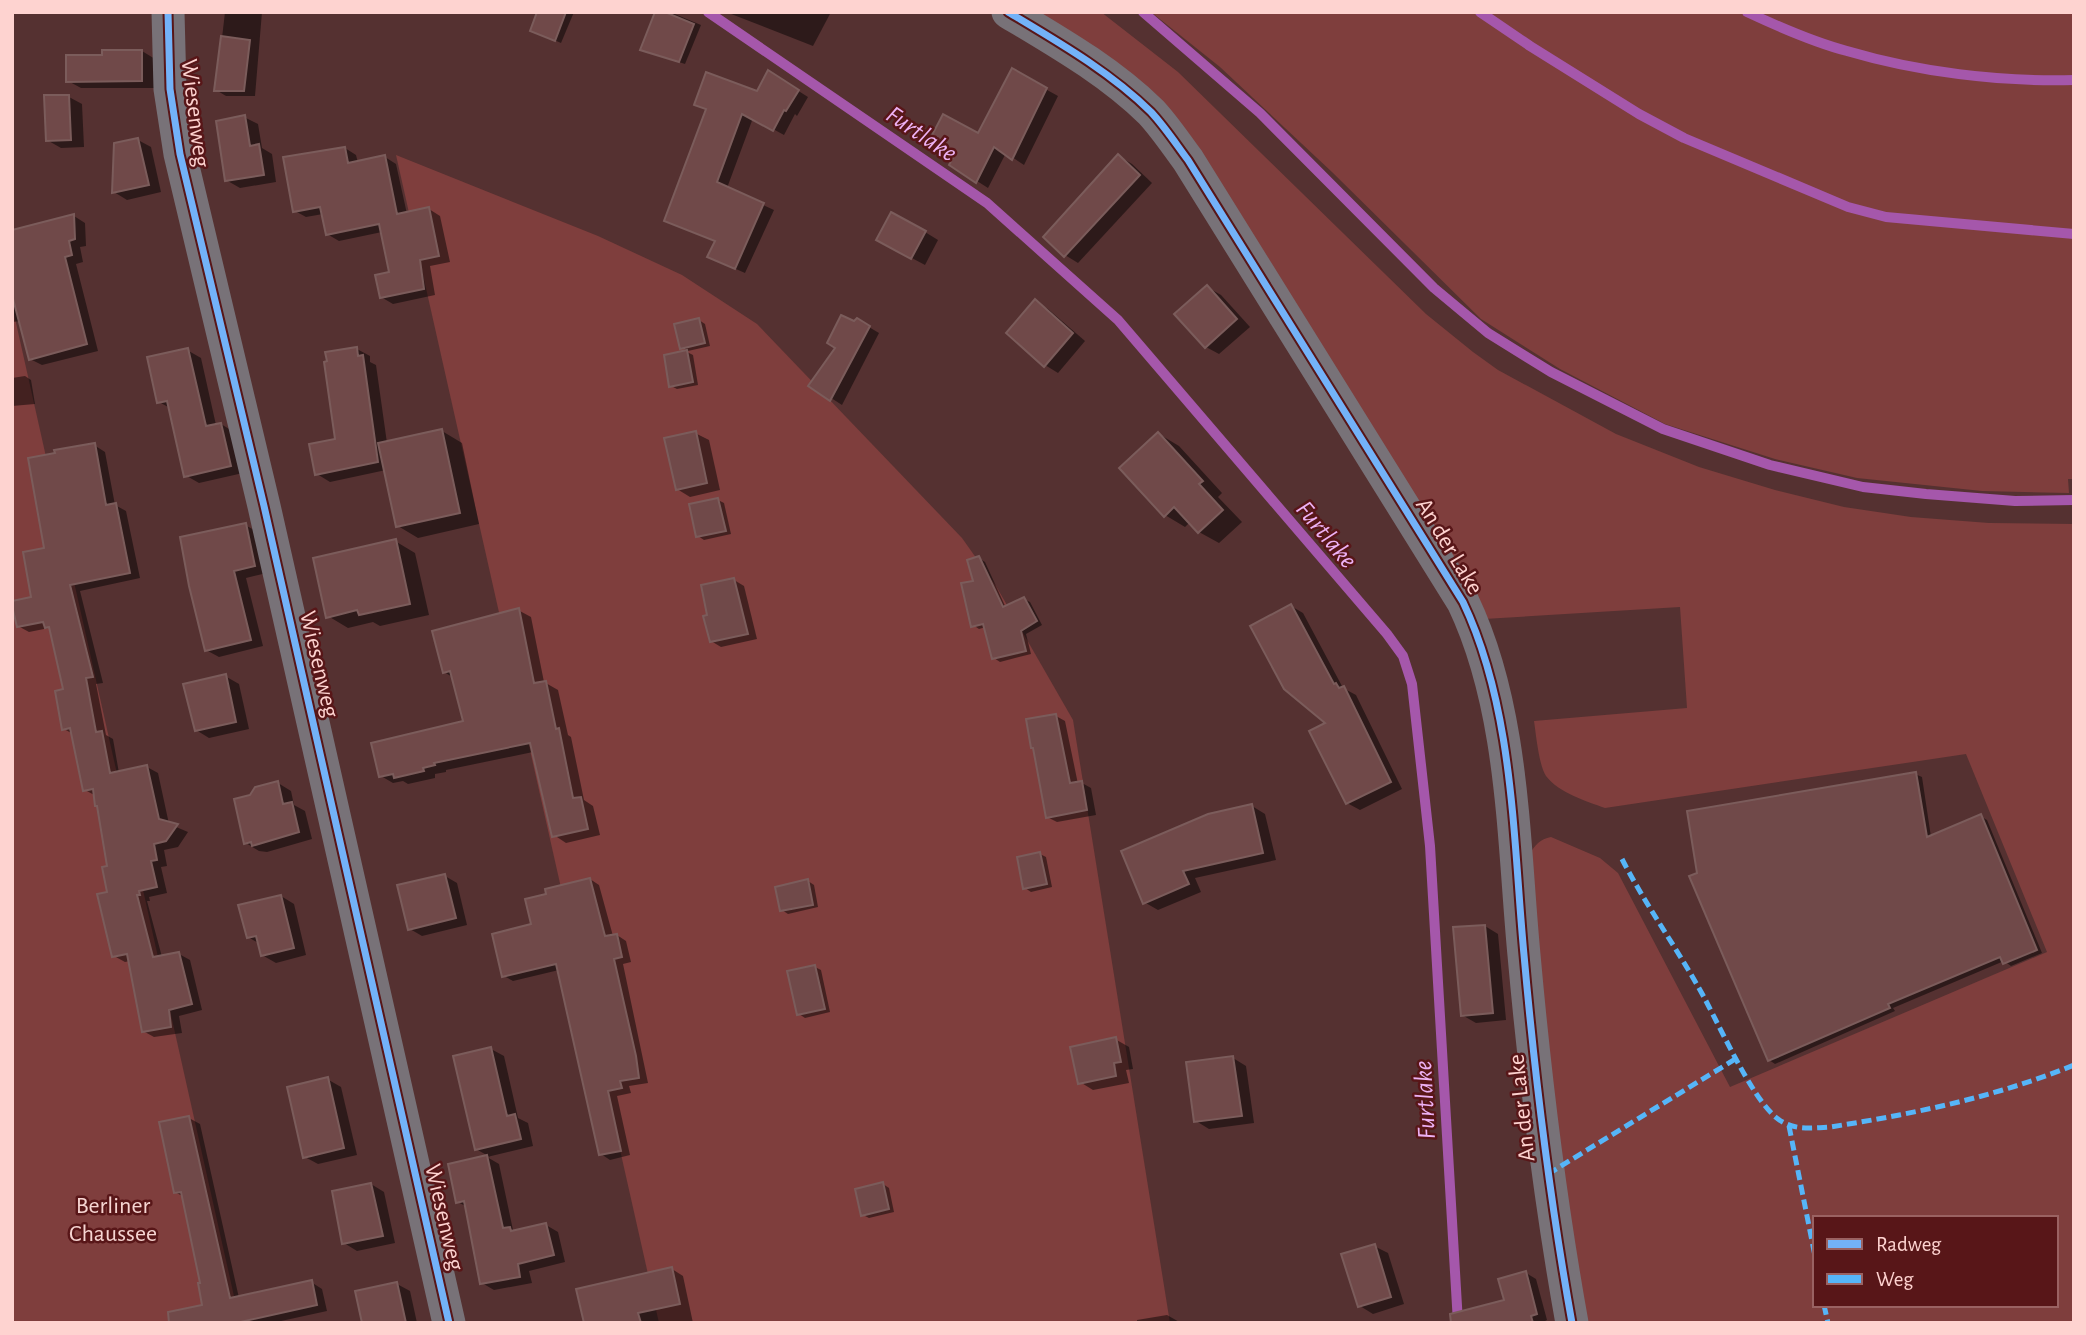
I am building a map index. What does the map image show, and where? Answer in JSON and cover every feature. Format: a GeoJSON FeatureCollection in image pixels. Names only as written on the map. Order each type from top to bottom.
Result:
{"type":"FeatureCollection","features":[{"type":"Feature","properties":{"kind":"street","name":"Wiesenweg"},"geometry":{"type":"LineString","coordinates":[[168,12],[170,89],[180,154],[264,506],[449,1323]]}},
{"type":"Feature","properties":{"kind":"street","name":"An der Lake"},"geometry":{"type":"LineString","coordinates":[[1008,12],[1063,45],[1118,84],[1152,114],[1172,138],[1463,602],[1474,626],[1494,689],[1513,803],[1524,956],[1547,1161],[1572,1323]]}},
{"type":"Feature","properties":{"kind":"green space"},"geometry":{"type":"Polygon","coordinates":[[[1030,12],[1101,12],[1178,72],[1426,314],[1498,370],[1616,434],[1699,467],[1844,507],[1911,517],[1989,523],[2074,524],[2074,1323],[1586,1323],[1557,1170],[1529,855],[1538,843],[1551,837],[1600,858],[1618,873],[1730,1087],[2047,952],[1966,754],[1605,808],[1573,796],[1546,776],[1541,765],[1534,721],[1687,708],[1680,607],[1484,619],[1220,191],[1030,12]]]}},
{"type":"Feature","properties":{"kind":"green space"},"geometry":{"type":"Polygon","coordinates":[[[1151,12],[2074,12],[2074,479],[2068,479],[2069,493],[1982,491],[1857,478],[1775,459],[1665,424],[1560,369],[1481,319],[1332,172],[1220,67],[1151,12]]]}},
{"type":"Feature","properties":{"kind":"green space"},"geometry":{"type":"Polygon","coordinates":[[[396,155],[598,236],[682,275],[757,324],[962,538],[996,586],[1073,720],[1170,1323],[659,1323],[396,155]]]}},
{"type":"Feature","properties":{"kind":"green space","name":"Berliner Chaussee"},"geometry":{"type":"Polygon","coordinates":[[[12,305],[240,1323],[12,1323],[12,305]]]}},
{"type":"Feature","properties":{"kind":"building"},"geometry":{"type":"Polygon","coordinates":[[[537,12],[566,12],[555,41],[530,31],[537,12]]]}},
{"type":"Feature","properties":{"kind":"building"},"geometry":{"type":"Polygon","coordinates":[[[655,12],[665,12],[694,24],[679,62],[640,50],[655,12]]]}},
{"type":"Feature","properties":{"kind":"building"},"geometry":{"type":"Polygon","coordinates":[[[221,36],[250,40],[244,91],[214,91],[221,36]]]}},
{"type":"Feature","properties":{"kind":"building"},"geometry":{"type":"Polygon","coordinates":[[[102,50],[142,50],[142,81],[66,82],[66,55],[102,55],[102,50]]]}},
{"type":"Feature","properties":{"kind":"building"},"geometry":{"type":"Polygon","coordinates":[[[1012,68],[1047,88],[1012,160],[994,147],[976,183],[949,165],[956,152],[930,139],[943,114],[978,133],[1012,68]]]}},
{"type":"Feature","properties":{"kind":"building"},"geometry":{"type":"Polygon","coordinates":[[[768,70],[799,90],[773,131],[742,114],[717,182],[764,203],[735,269],[707,257],[715,241],[664,221],[706,109],[694,105],[706,72],[757,91],[768,70]]]}},
{"type":"Feature","properties":{"kind":"building"},"geometry":{"type":"Polygon","coordinates":[[[44,95],[69,95],[71,140],[46,141],[44,95]]]}},
{"type":"Feature","properties":{"kind":"building"},"geometry":{"type":"Polygon","coordinates":[[[245,115],[250,146],[259,144],[264,175],[225,181],[216,121],[245,115]]]}},
{"type":"Feature","properties":{"kind":"building"},"geometry":{"type":"Polygon","coordinates":[[[138,138],[149,185],[112,193],[114,143],[138,138]]]}},
{"type":"Feature","properties":{"kind":"building"},"geometry":{"type":"Polygon","coordinates":[[[345,147],[348,163],[385,155],[397,214],[429,207],[439,256],[420,260],[424,289],[380,298],[375,275],[389,272],[379,224],[326,235],[320,207],[293,212],[283,157],[345,147]]]}},
{"type":"Feature","properties":{"kind":"building"},"geometry":{"type":"Polygon","coordinates":[[[1118,154],[1140,175],[1064,257],[1043,237],[1118,154]]]}},
{"type":"Feature","properties":{"kind":"building"},"geometry":{"type":"Polygon","coordinates":[[[891,212],[926,231],[911,259],[876,240],[891,212]]]}},
{"type":"Feature","properties":{"kind":"building"},"geometry":{"type":"Polygon","coordinates":[[[74,214],[75,239],[69,241],[72,255],[65,257],[87,344],[29,360],[12,295],[12,230],[74,214]]]}},
{"type":"Feature","properties":{"kind":"building"},"geometry":{"type":"Polygon","coordinates":[[[1207,285],[1237,319],[1205,348],[1174,314],[1207,285]]]}},
{"type":"Feature","properties":{"kind":"building"},"geometry":{"type":"Polygon","coordinates":[[[1035,299],[1073,333],[1044,367],[1006,333],[1035,299]]]}},
{"type":"Feature","properties":{"kind":"building"},"geometry":{"type":"Polygon","coordinates":[[[841,315],[854,321],[857,318],[870,326],[830,401],[808,386],[835,348],[827,343],[841,315]]]}},
{"type":"Feature","properties":{"kind":"building"},"geometry":{"type":"Polygon","coordinates":[[[699,318],[705,343],[680,349],[674,324],[699,318]]]}},
{"type":"Feature","properties":{"kind":"building"},"geometry":{"type":"Polygon","coordinates":[[[357,347],[358,356],[363,355],[378,462],[315,475],[309,444],[335,439],[324,362],[327,361],[325,352],[357,347]]]}},
{"type":"Feature","properties":{"kind":"building"},"geometry":{"type":"Polygon","coordinates":[[[188,348],[206,426],[221,423],[231,466],[184,477],[167,401],[157,403],[147,357],[188,348]]]}},
{"type":"Feature","properties":{"kind":"building"},"geometry":{"type":"Polygon","coordinates":[[[687,350],[693,382],[669,387],[664,355],[687,350]]]}},
{"type":"Feature","properties":{"kind":"building"},"geometry":{"type":"Polygon","coordinates":[[[442,429],[460,513],[396,527],[378,443],[442,429]]]}},
{"type":"Feature","properties":{"kind":"building"},"geometry":{"type":"Polygon","coordinates":[[[696,431],[707,483],[676,490],[664,438],[696,431]]]}},
{"type":"Feature","properties":{"kind":"building"},"geometry":{"type":"Polygon","coordinates":[[[1158,432],[1203,481],[1199,484],[1223,510],[1198,533],[1174,507],[1164,517],[1119,468],[1158,432]]]}},
{"type":"Feature","properties":{"kind":"building"},"geometry":{"type":"Polygon","coordinates":[[[95,443],[106,505],[116,503],[130,573],[70,585],[93,677],[86,678],[96,732],[102,731],[110,773],[147,765],[159,819],[178,824],[166,841],[154,844],[157,860],[151,861],[157,887],[139,891],[140,895],[137,895],[153,957],[179,952],[192,1004],[169,1010],[171,1027],[142,1032],[127,954],[112,957],[97,894],[107,892],[102,867],[107,866],[97,806],[93,789],[83,791],[70,728],[62,730],[55,691],[63,689],[49,627],[45,628],[43,622],[17,627],[12,606],[12,601],[31,597],[23,552],[44,548],[28,458],[55,453],[54,450],[95,443]]]}},
{"type":"Feature","properties":{"kind":"building"},"geometry":{"type":"Polygon","coordinates":[[[718,498],[726,531],[696,537],[689,504],[718,498]]]}},
{"type":"Feature","properties":{"kind":"building"},"geometry":{"type":"Polygon","coordinates":[[[246,523],[255,566],[234,571],[251,640],[205,651],[180,537],[246,523]]]}},
{"type":"Feature","properties":{"kind":"building"},"geometry":{"type":"Polygon","coordinates":[[[396,539],[410,604],[359,615],[357,610],[326,618],[313,558],[396,539]]]}},
{"type":"Feature","properties":{"kind":"building"},"geometry":{"type":"Polygon","coordinates":[[[979,556],[1003,607],[1024,597],[1037,621],[1021,631],[1026,651],[992,659],[983,624],[971,627],[961,583],[973,581],[967,560],[979,556]]]}},
{"type":"Feature","properties":{"kind":"building"},"geometry":{"type":"Polygon","coordinates":[[[734,578],[748,634],[710,642],[703,616],[707,615],[701,585],[734,578]]]}},
{"type":"Feature","properties":{"kind":"building"},"geometry":{"type":"Polygon","coordinates":[[[1291,604],[1334,684],[1339,688],[1344,686],[1391,782],[1346,804],[1309,731],[1325,723],[1284,689],[1250,626],[1291,604]]]}},
{"type":"Feature","properties":{"kind":"building"},"geometry":{"type":"Polygon","coordinates":[[[519,608],[534,683],[546,681],[573,798],[581,797],[588,829],[552,837],[530,743],[434,763],[435,765],[423,768],[424,771],[394,778],[393,774],[379,777],[371,743],[463,721],[450,671],[443,673],[432,631],[519,608]]]}},
{"type":"Feature","properties":{"kind":"building"},"geometry":{"type":"Polygon","coordinates":[[[226,674],[236,722],[195,731],[183,684],[226,674]]]}},
{"type":"Feature","properties":{"kind":"building"},"geometry":{"type":"Polygon","coordinates":[[[1056,714],[1070,783],[1082,781],[1087,810],[1046,818],[1026,719],[1056,714]]]}},
{"type":"Feature","properties":{"kind":"building"},"geometry":{"type":"Polygon","coordinates":[[[1916,772],[1927,837],[1981,814],[2037,950],[2003,964],[2000,957],[1888,1004],[1890,1008],[1768,1061],[1689,876],[1697,873],[1687,811],[1916,772]]]}},
{"type":"Feature","properties":{"kind":"building"},"geometry":{"type":"Polygon","coordinates":[[[278,781],[283,804],[292,802],[299,832],[252,846],[251,842],[244,844],[234,799],[250,795],[255,787],[278,781]]]}},
{"type":"Feature","properties":{"kind":"building"},"geometry":{"type":"Polygon","coordinates":[[[1252,804],[1263,853],[1183,871],[1189,884],[1143,904],[1121,851],[1208,814],[1252,804]]]}},
{"type":"Feature","properties":{"kind":"building"},"geometry":{"type":"Polygon","coordinates":[[[1040,852],[1047,884],[1023,889],[1017,857],[1040,852]]]}},
{"type":"Feature","properties":{"kind":"building"},"geometry":{"type":"Polygon","coordinates":[[[445,874],[456,918],[408,930],[397,885],[445,874]]]}},
{"type":"Feature","properties":{"kind":"building"},"geometry":{"type":"Polygon","coordinates":[[[590,878],[605,936],[617,934],[622,957],[614,959],[639,1078],[620,1081],[622,1088],[608,1091],[621,1151],[599,1155],[556,964],[502,977],[492,934],[531,924],[525,899],[546,894],[545,889],[590,878]]]}},
{"type":"Feature","properties":{"kind":"building"},"geometry":{"type":"Polygon","coordinates":[[[808,879],[813,905],[780,911],[775,887],[808,879]]]}},
{"type":"Feature","properties":{"kind":"building"},"geometry":{"type":"Polygon","coordinates":[[[281,895],[294,948],[261,956],[256,936],[247,938],[238,905],[281,895]]]}},
{"type":"Feature","properties":{"kind":"building"},"geometry":{"type":"Polygon","coordinates":[[[1485,925],[1493,1013],[1461,1016],[1453,927],[1485,925]]]}},
{"type":"Feature","properties":{"kind":"building"},"geometry":{"type":"Polygon","coordinates":[[[815,965],[825,1009],[797,1015],[787,971],[815,965]]]}},
{"type":"Feature","properties":{"kind":"building"},"geometry":{"type":"Polygon","coordinates":[[[1116,1037],[1121,1062],[1114,1063],[1116,1076],[1078,1084],[1070,1047],[1116,1037]]]}},
{"type":"Feature","properties":{"kind":"building"},"geometry":{"type":"Polygon","coordinates":[[[491,1047],[507,1116],[515,1114],[521,1139],[475,1150],[453,1056],[491,1047]]]}},
{"type":"Feature","properties":{"kind":"building"},"geometry":{"type":"Polygon","coordinates":[[[1233,1056],[1242,1116],[1194,1122],[1186,1062],[1233,1056]]]}},
{"type":"Feature","properties":{"kind":"building"},"geometry":{"type":"Polygon","coordinates":[[[328,1077],[344,1148],[303,1158],[287,1087],[328,1077]]]}},
{"type":"Feature","properties":{"kind":"building"},"geometry":{"type":"Polygon","coordinates":[[[189,1116],[230,1298],[312,1280],[317,1305],[236,1323],[169,1323],[168,1312],[202,1305],[181,1192],[174,1193],[159,1122],[189,1116]]]}},
{"type":"Feature","properties":{"kind":"building"},"geometry":{"type":"Polygon","coordinates":[[[487,1155],[503,1228],[510,1227],[511,1231],[546,1223],[554,1255],[518,1264],[520,1277],[480,1284],[464,1201],[456,1203],[448,1164],[487,1155]]]}},
{"type":"Feature","properties":{"kind":"building"},"geometry":{"type":"Polygon","coordinates":[[[883,1182],[889,1209],[861,1216],[855,1189],[883,1182]]]}},
{"type":"Feature","properties":{"kind":"building"},"geometry":{"type":"Polygon","coordinates":[[[371,1183],[383,1236],[342,1244],[332,1191],[371,1183]]]}},
{"type":"Feature","properties":{"kind":"building"},"geometry":{"type":"Polygon","coordinates":[[[1375,1244],[1391,1297],[1358,1307],[1341,1254],[1375,1244]]]}},
{"type":"Feature","properties":{"kind":"building"},"geometry":{"type":"Polygon","coordinates":[[[672,1267],[680,1304],[638,1313],[641,1323],[584,1323],[576,1289],[672,1267]]]}},
{"type":"Feature","properties":{"kind":"building"},"geometry":{"type":"Polygon","coordinates":[[[1526,1271],[1537,1314],[1531,1316],[1533,1323],[1451,1323],[1450,1314],[1504,1300],[1498,1279],[1526,1271]]]}},
{"type":"Feature","properties":{"kind":"building"},"geometry":{"type":"Polygon","coordinates":[[[397,1282],[406,1323],[362,1323],[355,1291],[397,1282]]]}},
{"type":"Feature","properties":{"kind":"waterway","name":"Furtlake"},"geometry":{"type":"LineString","coordinates":[[708,12],[987,203],[1118,320],[1403,656],[1412,684],[1430,846],[1458,1323]]}},
{"type":"Feature","properties":{"kind":"waterway"},"geometry":{"type":"LineString","coordinates":[[1143,12],[1260,113],[1434,288],[1488,333],[1551,372],[1663,429],[1770,465],[1863,487],[2015,501],[2074,500]]}},
{"type":"Feature","properties":{"kind":"waterway"},"geometry":{"type":"LineString","coordinates":[[1480,12],[1639,114],[1684,138],[1848,207],[1886,217],[2074,234]]}},
{"type":"Feature","properties":{"kind":"waterway"},"geometry":{"type":"LineString","coordinates":[[1747,12],[1822,43],[1902,65],[1988,77],[2074,80]]}},
{"type":"Feature","properties":{"kind":"marked path"},"geometry":{"type":"LineString","coordinates":[[1622,859],[1696,983],[1756,1094],[1784,1123],[1817,1128],[1892,1116],[1984,1095],[2074,1065]]}},
{"type":"Feature","properties":{"kind":"marked path"},"geometry":{"type":"LineString","coordinates":[[1548,1174],[1737,1058]]}},
{"type":"Feature","properties":{"kind":"marked path"},"geometry":{"type":"LineString","coordinates":[[1789,1126],[1813,1246]]}},
{"type":"Feature","properties":{"kind":"marked path"},"geometry":{"type":"LineString","coordinates":[[1824,1307],[1828,1323]]}},
{"type":"Feature","properties":{"kind":"cycle path"},"geometry":{"type":"LineString","coordinates":[[168,12],[170,89],[180,154],[264,506],[449,1323]]}},
{"type":"Feature","properties":{"kind":"cycle path"},"geometry":{"type":"LineString","coordinates":[[1008,12],[1100,70],[1135,97],[1166,130],[1188,160],[1463,602],[1480,643],[1502,730],[1538,1093],[1572,1323]]}}]}
